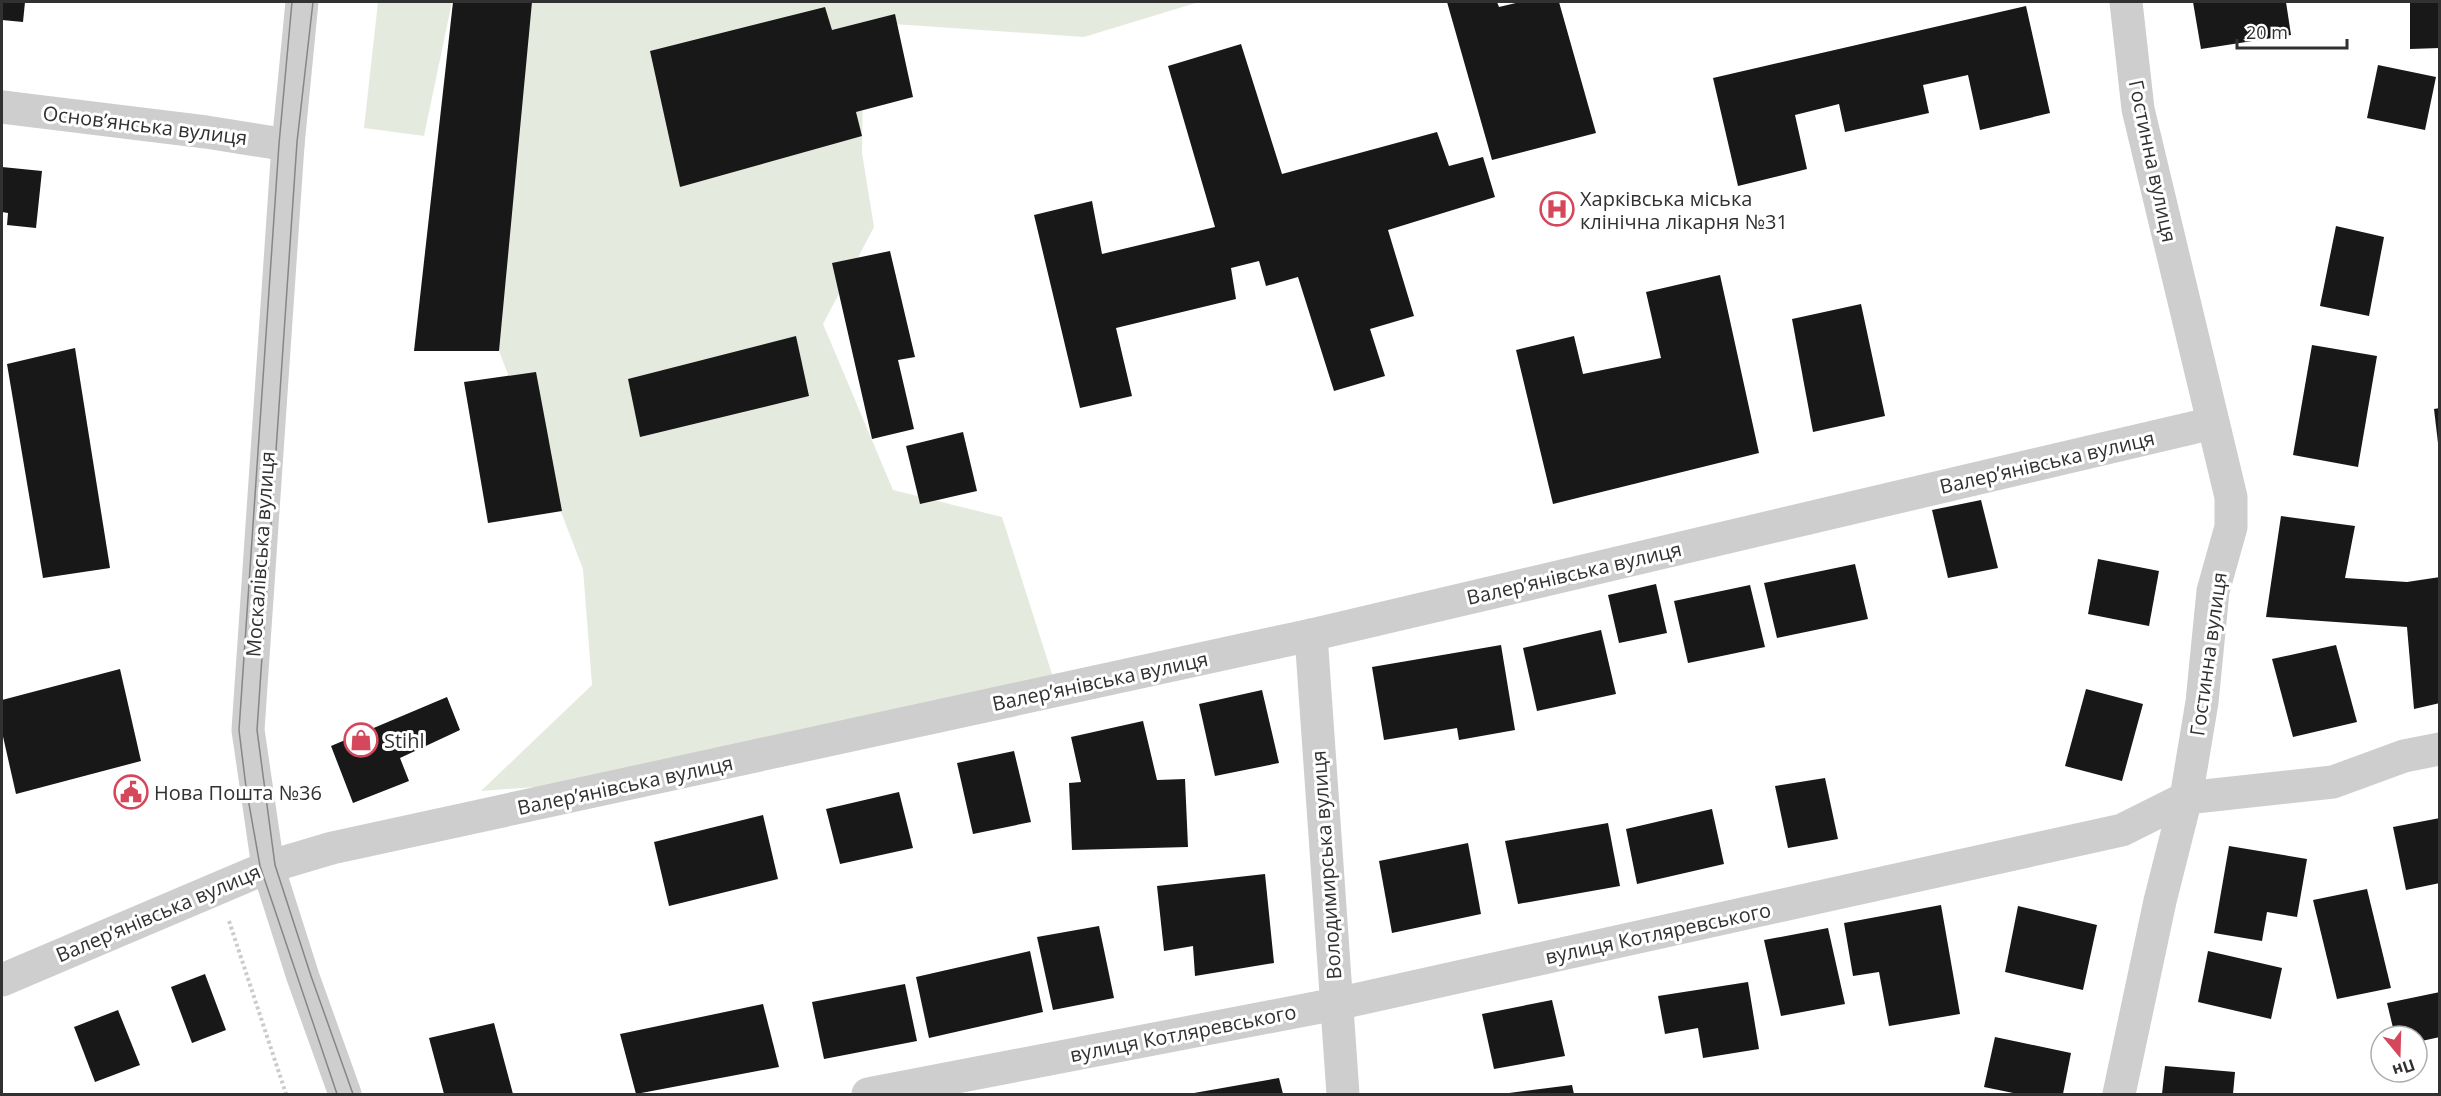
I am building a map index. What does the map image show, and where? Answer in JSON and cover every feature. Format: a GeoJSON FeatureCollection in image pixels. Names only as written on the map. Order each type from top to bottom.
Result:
{"type":"FeatureCollection","features":[{"type":"Feature","properties":{"kind":"street","name":"Москалівська вулиця"},"geometry":{"type":"LineString","coordinates":[[302,2],[288,145],[248,730],[268,867],[303,977],[345,1095]]}},
{"type":"Feature","properties":{"kind":"street","name":"Гостинна вулиця"},"geometry":{"type":"LineString","coordinates":[[2119,1095],[2160,901],[2186,798],[2202,702],[2213,591],[2231,527],[2231,497],[2139,109],[2126,2]]}},
{"type":"Feature","properties":{"kind":"street","name":"Основ’янська вулиця"},"geometry":{"type":"LineString","coordinates":[[2,107],[206,132],[288,145]]}},
{"type":"Feature","properties":{"kind":"street","name":"Валер’янівська вулиця"},"geometry":{"type":"LineString","coordinates":[[2,980],[268,867],[332,848],[1311,635],[2212,423]]}},
{"type":"Feature","properties":{"kind":"street","name":"Володимирська вулиця"},"geometry":{"type":"LineString","coordinates":[[1311,635],[1343,1095]]}},
{"type":"Feature","properties":{"kind":"street","name":"вулиця Котляревського"},"geometry":{"type":"LineString","coordinates":[[868,1095],[1336,1004],[2122,830],[2186,798],[2333,782],[2404,756],[2439,749]]}},
{"type":"Feature","properties":{"kind":"path"},"geometry":{"type":"LineString","coordinates":[[219,888],[286,1095]]}},
{"type":"Feature","properties":{"kind":"shaded area"},"geometry":{"type":"Polygon","coordinates":[[[378,2],[452,2],[424,136],[364,128],[378,2]]]}},
{"type":"Feature","properties":{"kind":"shaded area"},"geometry":{"type":"Polygon","coordinates":[[[527,2],[1199,2],[1084,37],[864,22],[862,153],[874,227],[823,324],[893,490],[1002,517],[1057,690],[656,778],[481,791],[592,685],[583,569],[499,351],[527,2]]]}},
{"type":"Feature","properties":{"kind":"building"},"geometry":{"type":"Polygon","coordinates":[[[2,2],[25,2],[23,22],[2,20],[2,2]]]}},
{"type":"Feature","properties":{"kind":"building"},"geometry":{"type":"Polygon","coordinates":[[[453,2],[532,2],[499,351],[414,351],[453,2]]]}},
{"type":"Feature","properties":{"kind":"building"},"geometry":{"type":"Polygon","coordinates":[[[1447,2],[1497,2],[1499,7],[1520,2],[1559,2],[1596,133],[1492,160],[1447,2]]]}},
{"type":"Feature","properties":{"kind":"building"},"geometry":{"type":"Polygon","coordinates":[[[2193,2],[2286,2],[2291,35],[2201,49],[2193,2]]]}},
{"type":"Feature","properties":{"kind":"building"},"geometry":{"type":"Polygon","coordinates":[[[2410,2],[2440,2],[2440,48],[2410,49],[2410,2]]]}},
{"type":"Feature","properties":{"kind":"building"},"geometry":{"type":"Polygon","coordinates":[[[2026,6],[2050,113],[1980,130],[1968,75],[1923,85],[1929,113],[1845,132],[1839,104],[1795,115],[1807,169],[1738,186],[1713,78],[2026,6]]]}},
{"type":"Feature","properties":{"kind":"building"},"geometry":{"type":"Polygon","coordinates":[[[825,7],[832,30],[895,14],[913,97],[856,112],[862,136],[680,187],[650,51],[825,7]]]}},
{"type":"Feature","properties":{"kind":"building"},"geometry":{"type":"Polygon","coordinates":[[[1241,44],[1282,174],[1437,132],[1449,166],[1483,157],[1495,197],[1388,230],[1414,316],[1370,329],[1385,376],[1334,391],[1298,277],[1266,286],[1259,261],[1231,268],[1236,299],[1116,328],[1132,396],[1080,408],[1034,215],[1092,201],[1102,254],[1215,227],[1168,66],[1241,44]]]}},
{"type":"Feature","properties":{"kind":"building"},"geometry":{"type":"Polygon","coordinates":[[[2378,65],[2436,77],[2425,130],[2367,118],[2378,65]]]}},
{"type":"Feature","properties":{"kind":"building"},"geometry":{"type":"Polygon","coordinates":[[[2,167],[42,171],[36,228],[7,225],[8,213],[2,212],[2,167]]]}},
{"type":"Feature","properties":{"kind":"building"},"geometry":{"type":"Polygon","coordinates":[[[2336,226],[2384,237],[2369,316],[2320,306],[2336,226]]]}},
{"type":"Feature","properties":{"kind":"building"},"geometry":{"type":"Polygon","coordinates":[[[890,251],[915,357],[898,360],[914,429],[872,439],[832,263],[890,251]]]}},
{"type":"Feature","properties":{"kind":"building"},"geometry":{"type":"Polygon","coordinates":[[[1720,275],[1759,453],[1553,504],[1516,350],[1574,336],[1583,374],[1661,358],[1646,292],[1720,275]]]}},
{"type":"Feature","properties":{"kind":"building"},"geometry":{"type":"Polygon","coordinates":[[[1861,304],[1885,416],[1813,432],[1792,319],[1861,304]]]}},
{"type":"Feature","properties":{"kind":"building"},"geometry":{"type":"Polygon","coordinates":[[[796,336],[809,396],[640,437],[628,379],[796,336]]]}},
{"type":"Feature","properties":{"kind":"building"},"geometry":{"type":"Polygon","coordinates":[[[2312,345],[2377,356],[2358,467],[2293,455],[2312,345]]]}},
{"type":"Feature","properties":{"kind":"building"},"geometry":{"type":"Polygon","coordinates":[[[75,348],[110,568],[43,578],[7,364],[75,348]]]}},
{"type":"Feature","properties":{"kind":"building"},"geometry":{"type":"Polygon","coordinates":[[[536,372],[562,511],[488,523],[464,382],[536,372]]]}},
{"type":"Feature","properties":{"kind":"building"},"geometry":{"type":"Polygon","coordinates":[[[2440,408],[2440,443],[2438,443],[2434,409],[2440,408]]]}},
{"type":"Feature","properties":{"kind":"building"},"geometry":{"type":"Polygon","coordinates":[[[963,432],[977,491],[920,504],[906,446],[963,432]]]}},
{"type":"Feature","properties":{"kind":"building"},"geometry":{"type":"Polygon","coordinates":[[[1981,500],[1998,568],[1948,578],[1932,510],[1981,500]]]}},
{"type":"Feature","properties":{"kind":"building"},"geometry":{"type":"Polygon","coordinates":[[[2281,516],[2355,526],[2345,578],[2407,582],[2440,577],[2440,703],[2414,709],[2407,627],[2266,617],[2281,516]]]}},
{"type":"Feature","properties":{"kind":"building"},"geometry":{"type":"Polygon","coordinates":[[[2098,559],[2159,571],[2149,626],[2088,614],[2098,559]]]}},
{"type":"Feature","properties":{"kind":"building"},"geometry":{"type":"Polygon","coordinates":[[[1855,564],[1868,619],[1777,638],[1764,583],[1855,564]]]}},
{"type":"Feature","properties":{"kind":"building"},"geometry":{"type":"Polygon","coordinates":[[[1656,584],[1667,633],[1619,643],[1608,595],[1656,584]]]}},
{"type":"Feature","properties":{"kind":"building"},"geometry":{"type":"Polygon","coordinates":[[[1750,585],[1765,647],[1688,663],[1674,601],[1750,585]]]}},
{"type":"Feature","properties":{"kind":"building"},"geometry":{"type":"Polygon","coordinates":[[[1601,630],[1616,694],[1537,711],[1523,648],[1601,630]]]}},
{"type":"Feature","properties":{"kind":"building"},"geometry":{"type":"Polygon","coordinates":[[[1501,645],[1515,730],[1459,740],[1457,728],[1384,740],[1372,667],[1501,645]]]}},
{"type":"Feature","properties":{"kind":"building"},"geometry":{"type":"Polygon","coordinates":[[[2336,645],[2357,722],[2293,737],[2272,659],[2336,645]]]}},
{"type":"Feature","properties":{"kind":"building"},"geometry":{"type":"Polygon","coordinates":[[[120,669],[141,761],[16,794],[2,732],[2,700],[120,669]]]}},
{"type":"Feature","properties":{"kind":"building"},"geometry":{"type":"Polygon","coordinates":[[[2086,689],[2143,704],[2122,781],[2065,766],[2086,689]]]}},
{"type":"Feature","properties":{"kind":"building"},"geometry":{"type":"Polygon","coordinates":[[[1262,690],[1279,763],[1215,776],[1199,704],[1262,690]]]}},
{"type":"Feature","properties":{"kind":"building"},"geometry":{"type":"Polygon","coordinates":[[[447,697],[460,730],[400,758],[409,781],[353,803],[331,746],[447,697]]]}},
{"type":"Feature","properties":{"kind":"building"},"geometry":{"type":"Polygon","coordinates":[[[1143,721],[1157,780],[1185,779],[1188,847],[1072,850],[1069,783],[1081,782],[1071,737],[1143,721]]]}},
{"type":"Feature","properties":{"kind":"building"},"geometry":{"type":"Polygon","coordinates":[[[1014,751],[1031,822],[973,834],[957,763],[1014,751]]]}},
{"type":"Feature","properties":{"kind":"building"},"geometry":{"type":"Polygon","coordinates":[[[1825,778],[1838,839],[1788,848],[1775,786],[1825,778]]]}},
{"type":"Feature","properties":{"kind":"building"},"geometry":{"type":"Polygon","coordinates":[[[899,792],[913,848],[840,864],[826,809],[899,792]]]}},
{"type":"Feature","properties":{"kind":"building"},"geometry":{"type":"Polygon","coordinates":[[[1712,809],[1724,864],[1637,884],[1626,829],[1712,809]]]}},
{"type":"Feature","properties":{"kind":"building"},"geometry":{"type":"Polygon","coordinates":[[[763,815],[778,879],[669,906],[654,842],[763,815]]]}},
{"type":"Feature","properties":{"kind":"building"},"geometry":{"type":"Polygon","coordinates":[[[2440,818],[2440,883],[2406,890],[2393,827],[2440,818]]]}},
{"type":"Feature","properties":{"kind":"building"},"geometry":{"type":"Polygon","coordinates":[[[1608,823],[1620,886],[1518,904],[1505,841],[1608,823]]]}},
{"type":"Feature","properties":{"kind":"building"},"geometry":{"type":"Polygon","coordinates":[[[1468,843],[1481,914],[1392,933],[1379,861],[1468,843]]]}},
{"type":"Feature","properties":{"kind":"building"},"geometry":{"type":"Polygon","coordinates":[[[2229,846],[2307,859],[2297,917],[2267,912],[2262,941],[2214,933],[2229,846]]]}},
{"type":"Feature","properties":{"kind":"building"},"geometry":{"type":"Polygon","coordinates":[[[1265,874],[1274,963],[1195,976],[1193,946],[1164,951],[1157,886],[1265,874]]]}},
{"type":"Feature","properties":{"kind":"building"},"geometry":{"type":"Polygon","coordinates":[[[2367,889],[2391,988],[2337,999],[2313,900],[2367,889]]]}},
{"type":"Feature","properties":{"kind":"building"},"geometry":{"type":"Polygon","coordinates":[[[1941,905],[1960,1014],[1889,1026],[1879,972],[1853,976],[1844,923],[1941,905]]]}},
{"type":"Feature","properties":{"kind":"building"},"geometry":{"type":"Polygon","coordinates":[[[2018,906],[2097,925],[2083,990],[2005,972],[2018,906]]]}},
{"type":"Feature","properties":{"kind":"building"},"geometry":{"type":"Polygon","coordinates":[[[1099,926],[1114,998],[1053,1010],[1037,937],[1099,926]]]}},
{"type":"Feature","properties":{"kind":"building"},"geometry":{"type":"Polygon","coordinates":[[[1828,928],[1845,1004],[1781,1016],[1764,940],[1828,928]]]}},
{"type":"Feature","properties":{"kind":"building"},"geometry":{"type":"Polygon","coordinates":[[[1030,951],[1043,1012],[929,1038],[916,977],[1030,951]]]}},
{"type":"Feature","properties":{"kind":"building"},"geometry":{"type":"Polygon","coordinates":[[[2208,951],[2282,968],[2271,1019],[2198,1002],[2208,951]]]}},
{"type":"Feature","properties":{"kind":"building"},"geometry":{"type":"Polygon","coordinates":[[[205,974],[226,1030],[192,1043],[171,987],[205,974]]]}},
{"type":"Feature","properties":{"kind":"building"},"geometry":{"type":"Polygon","coordinates":[[[1748,982],[1759,1049],[1703,1058],[1698,1028],[1665,1034],[1658,996],[1748,982]]]}},
{"type":"Feature","properties":{"kind":"building"},"geometry":{"type":"Polygon","coordinates":[[[905,984],[917,1041],[824,1059],[812,1002],[905,984]]]}},
{"type":"Feature","properties":{"kind":"building"},"geometry":{"type":"Polygon","coordinates":[[[2440,992],[2440,1037],[2429,1039],[2429,1024],[2392,1024],[2387,1003],[2440,992]]]}},
{"type":"Feature","properties":{"kind":"building"},"geometry":{"type":"Polygon","coordinates":[[[1552,1000],[1565,1056],[1494,1069],[1482,1014],[1552,1000]]]}},
{"type":"Feature","properties":{"kind":"building"},"geometry":{"type":"Polygon","coordinates":[[[763,1004],[779,1067],[636,1094],[620,1034],[763,1004]]]}},
{"type":"Feature","properties":{"kind":"building"},"geometry":{"type":"Polygon","coordinates":[[[118,1010],[140,1065],[95,1082],[74,1027],[118,1010]]]}},
{"type":"Feature","properties":{"kind":"building"},"geometry":{"type":"Polygon","coordinates":[[[494,1023],[513,1094],[444,1094],[429,1038],[494,1023]]]}},
{"type":"Feature","properties":{"kind":"building"},"geometry":{"type":"Polygon","coordinates":[[[1995,1037],[2071,1053],[2063,1094],[2018,1094],[1984,1087],[1995,1037]]]}},
{"type":"Feature","properties":{"kind":"building"},"geometry":{"type":"Polygon","coordinates":[[[2165,1066],[2235,1072],[2233,1094],[2162,1094],[2165,1066]]]}},
{"type":"Feature","properties":{"kind":"building"},"geometry":{"type":"Polygon","coordinates":[[[1279,1078],[1283,1094],[1194,1094],[1194,1093],[1279,1078]]]}},
{"type":"Feature","properties":{"kind":"building"},"geometry":{"type":"Polygon","coordinates":[[[1572,1085],[1574,1094],[1509,1094],[1509,1093],[1572,1085]]]}},
{"type":"Feature","properties":{"kind":"tram line"},"geometry":{"type":"LineString","coordinates":[[292,2],[279,144],[239,730],[260,866],[337,1094]]}},
{"type":"Feature","properties":{"kind":"tram line"},"geometry":{"type":"LineString","coordinates":[[313,2],[297,142],[257,730],[275,865],[353,1094]]}},
{"type":"Feature","properties":{"kind":"place","name":"Харківська міська клінічна лікарня №31"},"geometry":{"type":"Point","coordinates":[1557,209]}},
{"type":"Feature","properties":{"kind":"place","name":"Stihl"},"geometry":{"type":"Point","coordinates":[361,740]}},
{"type":"Feature","properties":{"kind":"place","name":"Нова Пошта №36"},"geometry":{"type":"Point","coordinates":[131,792]}}]}
